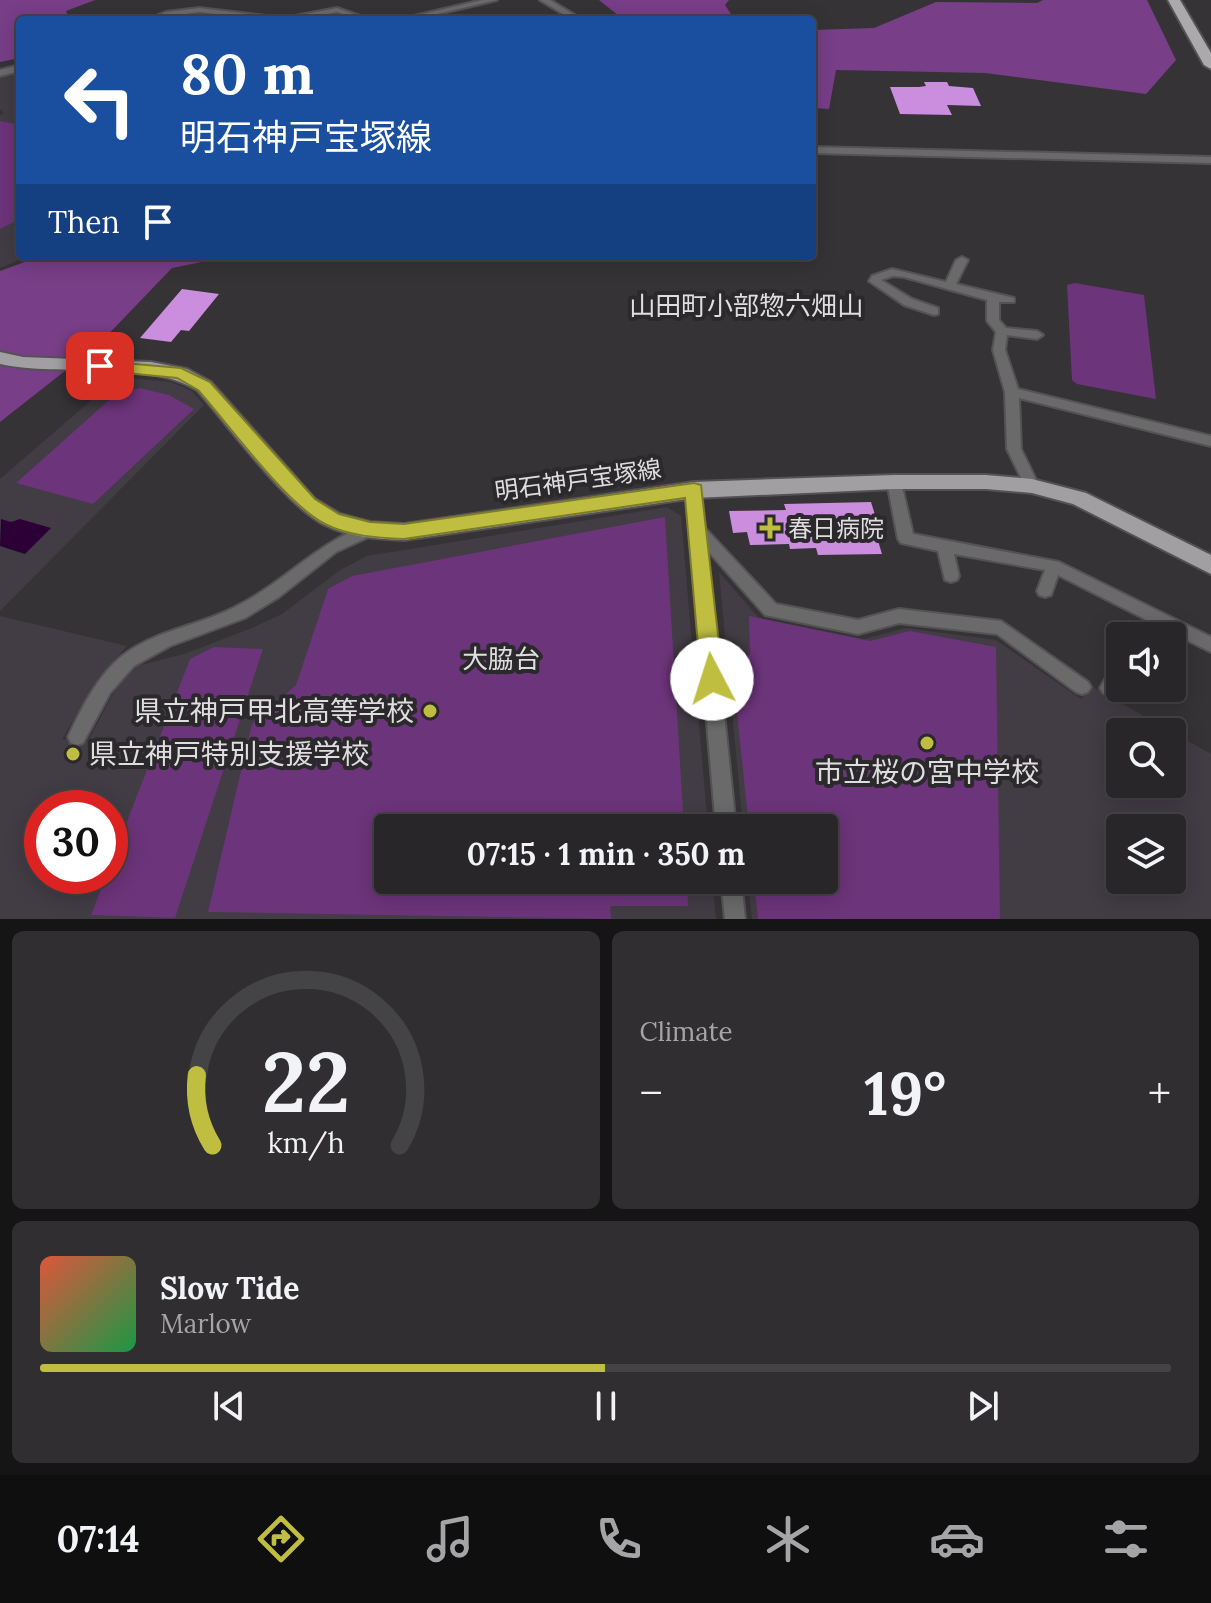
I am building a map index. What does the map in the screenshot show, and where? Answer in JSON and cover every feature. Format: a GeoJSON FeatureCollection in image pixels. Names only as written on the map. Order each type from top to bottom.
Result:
{"type":"FeatureCollection","features":[{"type":"Feature","properties":{"kind":"highway"},"geometry":{"type":"LineString","coordinates":[[1174,0],[1211,65]]}},
{"type":"Feature","properties":{"kind":"main road","name":"明石神戸宝塚線"},"geometry":{"type":"LineString","coordinates":[[0,358],[23,363],[151,368],[181,373],[204,386],[308,504],[333,520],[370,530],[404,532],[694,490],[894,482],[1032,486],[1079,498],[1211,565]]}},
{"type":"Feature","properties":{"kind":"street"},"geometry":{"type":"LineString","coordinates":[[419,16],[493,0]]}},
{"type":"Feature","properties":{"kind":"street"},"geometry":{"type":"LineString","coordinates":[[544,0],[572,16]]}},
{"type":"Feature","properties":{"kind":"street"},"geometry":{"type":"LineString","coordinates":[[159,16],[173,10],[194,9],[252,16]]}},
{"type":"Feature","properties":{"kind":"street"},"geometry":{"type":"LineString","coordinates":[[306,16],[337,10],[356,16]]}},
{"type":"Feature","properties":{"kind":"street"},"geometry":{"type":"LineString","coordinates":[[816,150],[1211,160]]}},
{"type":"Feature","properties":{"kind":"street"},"geometry":{"type":"LineString","coordinates":[[950,285],[962,260]]}},
{"type":"Feature","properties":{"kind":"street"},"geometry":{"type":"LineString","coordinates":[[934,311],[908,302],[875,281],[876,278],[892,272],[905,274],[1010,300]]}},
{"type":"Feature","properties":{"kind":"street"},"geometry":{"type":"LineString","coordinates":[[993,298],[993,321],[1002,331],[1037,335]]}},
{"type":"Feature","properties":{"kind":"street"},"geometry":{"type":"LineString","coordinates":[[1002,331],[999,350],[1012,392],[1014,449],[1032,486]]}},
{"type":"Feature","properties":{"kind":"street"},"geometry":{"type":"LineString","coordinates":[[1012,392],[1211,441]]}},
{"type":"Feature","properties":{"kind":"street"},"geometry":{"type":"LineString","coordinates":[[894,482],[906,539],[1054,566],[1211,645]]}},
{"type":"Feature","properties":{"kind":"street"},"geometry":{"type":"LineString","coordinates":[[694,490],[725,814]]}},
{"type":"Feature","properties":{"kind":"street"},"geometry":{"type":"LineString","coordinates":[[77,737],[104,688],[128,661],[164,641],[239,613],[273,593],[331,548],[370,530]]}},
{"type":"Feature","properties":{"kind":"street"},"geometry":{"type":"LineString","coordinates":[[698,530],[771,610],[858,627],[899,616],[1001,628],[1082,687]]}},
{"type":"Feature","properties":{"kind":"street"},"geometry":{"type":"LineString","coordinates":[[945,546],[951,576]]}},
{"type":"Feature","properties":{"kind":"street"},"geometry":{"type":"LineString","coordinates":[[1045,591],[1054,566]]}},
{"type":"Feature","properties":{"kind":"street"},"geometry":{"type":"LineString","coordinates":[[1152,622],[1155,617]]}},
{"type":"Feature","properties":{"kind":"street"},"geometry":{"type":"LineString","coordinates":[[732,894],[735,919]]}},
{"type":"Feature","properties":{"kind":"shaded area"},"geometry":{"type":"Polygon","coordinates":[[[0,0],[95,0],[66,11],[68,16],[16,16],[16,59],[0,62],[0,0]]]}},
{"type":"Feature","properties":{"kind":"shaded area"},"geometry":{"type":"Polygon","coordinates":[[[599,0],[729,0],[725,5],[732,16],[619,16],[599,0]]]}},
{"type":"Feature","properties":{"kind":"shaded area"},"geometry":{"type":"Polygon","coordinates":[[[1043,0],[1147,0],[1176,60],[1146,94],[985,73],[836,70],[829,109],[816,108],[816,30],[874,28],[936,2],[1037,3],[1043,0]]]}},
{"type":"Feature","properties":{"kind":"shaded area"},"geometry":{"type":"Polygon","coordinates":[[[16,73],[16,260],[20,260],[0,268],[0,115],[4,113],[0,109],[0,78],[16,73]]]}},
{"type":"Feature","properties":{"kind":"shaded area"},"geometry":{"type":"Polygon","coordinates":[[[0,121],[16,124],[16,221],[0,229],[0,121]]]}},
{"type":"Feature","properties":{"kind":"shaded area"},"geometry":{"type":"Polygon","coordinates":[[[30,260],[212,260],[172,268],[98,345],[0,422],[0,271],[30,260]]]}},
{"type":"Feature","properties":{"kind":"shaded area"},"geometry":{"type":"Polygon","coordinates":[[[1075,283],[1144,295],[1156,399],[1077,384],[1072,380],[1067,285],[1075,283]]]}},
{"type":"Feature","properties":{"kind":"shaded area"},"geometry":{"type":"Polygon","coordinates":[[[118,377],[171,382],[192,391],[204,405],[0,611],[0,479],[118,377]]]}},
{"type":"Feature","properties":{"kind":"shaded area"},"geometry":{"type":"Polygon","coordinates":[[[140,388],[169,395],[194,409],[93,504],[16,483],[117,393],[140,388]]]}},
{"type":"Feature","properties":{"kind":"shaded area","name":"県立神戸甲北高等学校"},"geometry":{"type":"Polygon","coordinates":[[[667,507],[681,516],[707,814],[374,814],[374,894],[713,894],[716,919],[0,919],[0,616],[127,646],[98,679],[62,739],[88,741],[116,688],[137,666],[184,654],[282,614],[340,570],[367,556],[667,507]]]}},
{"type":"Feature","properties":{"kind":"shaded area","name":"県立神戸甲北高等学校"},"geometry":{"type":"Polygon","coordinates":[[[665,517],[683,814],[374,814],[374,894],[688,894],[688,906],[610,906],[611,919],[208,912],[252,724],[296,685],[328,589],[352,576],[665,517]]]}},
{"type":"Feature","properties":{"kind":"shaded area"},"geometry":{"type":"Polygon","coordinates":[[[1,519],[11,522],[20,519],[51,528],[25,554],[0,546],[1,519]]]}},
{"type":"Feature","properties":{"kind":"shaded area","name":"市立桜の宮中学校"},"geometry":{"type":"Polygon","coordinates":[[[719,572],[759,618],[864,639],[906,628],[996,640],[1081,699],[1091,686],[1106,694],[1106,702],[1119,702],[1147,718],[1106,718],[1106,798],[1186,798],[1186,740],[1211,754],[1211,919],[752,919],[749,894],[838,894],[838,814],[742,814],[719,572]]]}},
{"type":"Feature","properties":{"kind":"shaded area"},"geometry":{"type":"Polygon","coordinates":[[[749,616],[870,641],[910,631],[996,647],[1000,919],[758,919],[755,894],[838,894],[838,814],[748,814],[731,657],[750,655],[749,616]]]}},
{"type":"Feature","properties":{"kind":"shaded area"},"geometry":{"type":"Polygon","coordinates":[[[214,647],[263,649],[175,918],[91,915],[99,894],[128,894],[128,819],[190,659],[214,647]]]}},
{"type":"Feature","properties":{"kind":"building"},"geometry":{"type":"Polygon","coordinates":[[[924,82],[947,82],[949,86],[973,88],[981,106],[947,105],[952,115],[900,114],[890,87],[926,86],[924,82]]]}},
{"type":"Feature","properties":{"kind":"building"},"geometry":{"type":"Polygon","coordinates":[[[182,289],[219,294],[189,331],[181,330],[171,342],[140,338],[182,289]]]}},
{"type":"Feature","properties":{"kind":"building","name":"春日病院"},"geometry":{"type":"Polygon","coordinates":[[[871,502],[877,521],[872,521],[882,554],[818,555],[816,548],[790,549],[789,544],[750,545],[747,532],[733,533],[729,511],[786,510],[784,504],[871,502]]]}},
{"type":"Feature","properties":{"kind":"place","name":"春日病院"},"geometry":{"type":"Point","coordinates":[770,528]}},
{"type":"Feature","properties":{"kind":"place","name":"県立神戸甲北高等学校"},"geometry":{"type":"Point","coordinates":[430,711]}},
{"type":"Feature","properties":{"kind":"place","name":"市立桜の宮中学校"},"geometry":{"type":"Point","coordinates":[927,743]}},
{"type":"Feature","properties":{"kind":"place","name":"県立神戸特別支援学校"},"geometry":{"type":"Point","coordinates":[73,754]}},
{"type":"Feature","properties":{"kind":"district","name":"山田町小部惣六畑山"},"geometry":{"type":"Point","coordinates":[746,305]}},
{"type":"Feature","properties":{"kind":"district","name":"大脇台"},"geometry":{"type":"Point","coordinates":[501,658]}},
{"type":"Feature","properties":{"kind":"route"},"geometry":{"type":"LineString","coordinates":[[100,366],[181,373],[204,386],[308,504],[333,520],[370,530],[404,532],[694,490],[712,679]]}}]}
